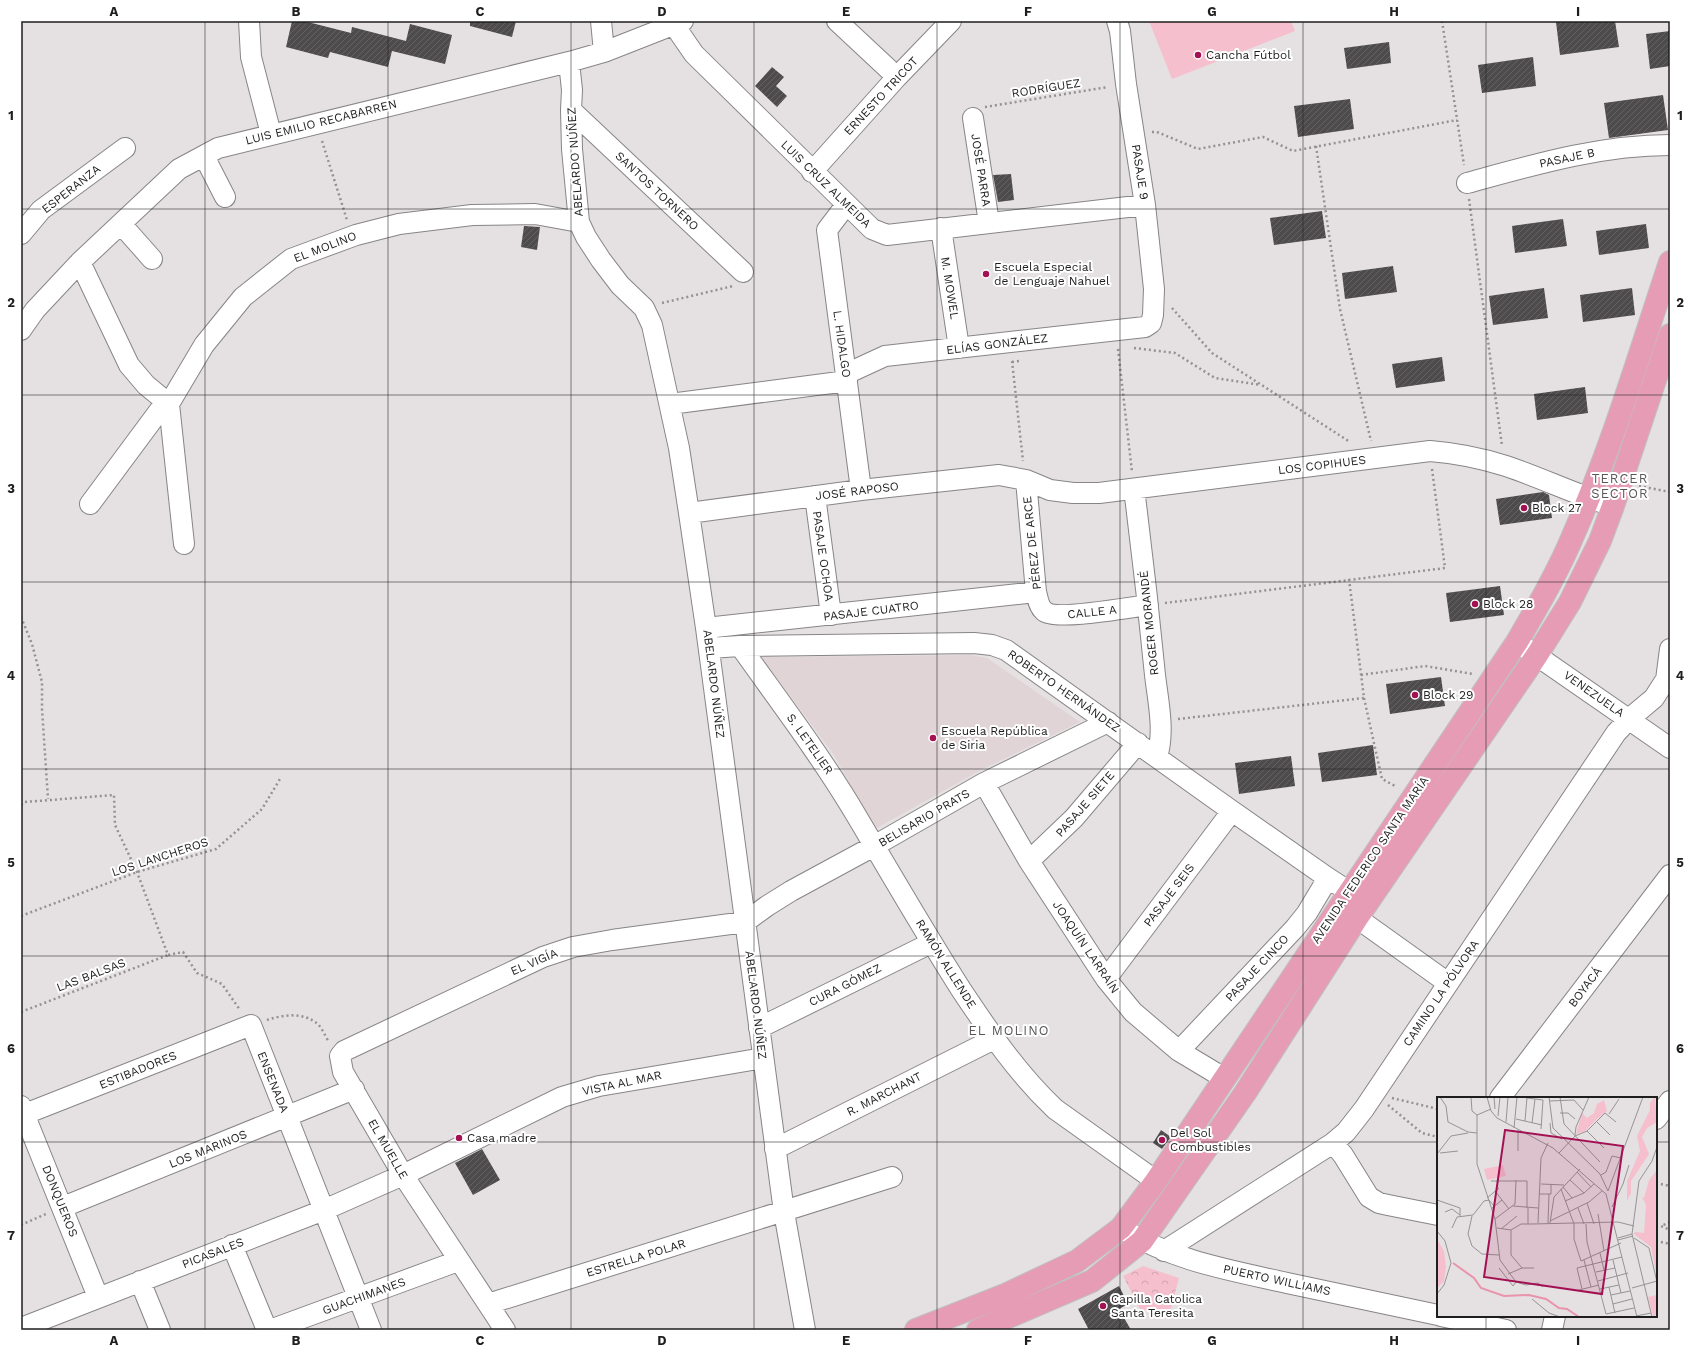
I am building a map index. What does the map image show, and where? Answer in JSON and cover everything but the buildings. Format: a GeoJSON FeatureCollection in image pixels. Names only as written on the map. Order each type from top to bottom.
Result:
{"type":"FeatureCollection","features":[{"type":"Feature","properties":{"kind":"main road","name":"AVENIDA FEDERICO SANTA MARÍA"},"geometry":{"type":"LineString","coordinates":[[916,1330],[1005,1295],[1077,1261],[1122,1228],[1156,1181],[1517,642],[1559,566],[1589,499],[1670,262]]}},
{"type":"Feature","properties":{"kind":"main road","name":"AVENIDA FEDERICO SANTA MARÍA"},"geometry":{"type":"LineString","coordinates":[[987,1328],[1092,1281],[1142,1241],[1245,1093],[1362,910],[1566,609],[1584,574],[1613,506],[1670,335]]}},
{"type":"Feature","properties":{"kind":"street"},"geometry":{"type":"LineString","coordinates":[[249,21],[252,57],[271,134]]}},
{"type":"Feature","properties":{"kind":"street"},"geometry":{"type":"LineString","coordinates":[[601,21],[604,52]]}},
{"type":"Feature","properties":{"kind":"street"},"geometry":{"type":"LineString","coordinates":[[837,21],[897,77]]}},
{"type":"Feature","properties":{"kind":"street","name":"ERNESTO TRICOT"},"geometry":{"type":"LineString","coordinates":[[812,172],[897,77],[951,21]]}},
{"type":"Feature","properties":{"kind":"street","name":"PASAJE 9"},"geometry":{"type":"LineString","coordinates":[[1117,21],[1120,31],[1126,84],[1145,205],[1155,307],[1151,323]]}},
{"type":"Feature","properties":{"kind":"street","name":"LUIS EMILIO RECABARREN"},"geometry":{"type":"LineString","coordinates":[[21,330],[35,310],[80,262],[179,170],[218,148],[569,62],[604,52],[678,23]]}},
{"type":"Feature","properties":{"kind":"street","name":"LUIS CRUZ ALMEIDA"},"geometry":{"type":"LineString","coordinates":[[678,23],[694,54],[872,230],[887,235],[1145,205]]}},
{"type":"Feature","properties":{"kind":"street","name":"ABELARDO NÚÑEZ"},"geometry":{"type":"LineString","coordinates":[[569,62],[572,90],[570,110],[572,150],[579,222],[586,237],[601,260],[620,285],[644,308],[652,325],[679,448],[709,648],[775,1149],[784,1212],[805,1330]]}},
{"type":"Feature","properties":{"kind":"street","name":"SANTOS TORNERO"},"geometry":{"type":"LineString","coordinates":[[570,110],[743,272]]}},
{"type":"Feature","properties":{"kind":"street","name":"JOSÉ PARRA"},"geometry":{"type":"LineString","coordinates":[[973,118],[989,223]]}},
{"type":"Feature","properties":{"kind":"street","name":"PASAJE B"},"geometry":{"type":"LineString","coordinates":[[1467,183],[1568,156],[1643,145],[1670,145]]}},
{"type":"Feature","properties":{"kind":"street","name":"ESPERANZA"},"geometry":{"type":"LineString","coordinates":[[21,234],[42,210],[124,148]]}},
{"type":"Feature","properties":{"kind":"street"},"geometry":{"type":"LineString","coordinates":[[204,156],[224,197]]}},
{"type":"Feature","properties":{"kind":"street","name":"L. HIDALGO"},"geometry":{"type":"LineString","coordinates":[[846,205],[827,230],[861,490]]}},
{"type":"Feature","properties":{"kind":"street","name":"EL MOLINO"},"geometry":{"type":"LineString","coordinates":[[90,504],[159,411],[169,404],[204,345],[242,297],[291,259],[352,236],[399,224],[472,215],[535,214],[579,222]]}},
{"type":"Feature","properties":{"kind":"street"},"geometry":{"type":"LineString","coordinates":[[121,224],[152,259]]}},
{"type":"Feature","properties":{"kind":"street","name":"M. MOWEL"},"geometry":{"type":"LineString","coordinates":[[941,228],[959,348]]}},
{"type":"Feature","properties":{"kind":"street"},"geometry":{"type":"LineString","coordinates":[[80,262],[129,365],[146,385],[169,404],[184,544]]}},
{"type":"Feature","properties":{"kind":"street","name":"ELÍAS GONZÁLEZ"},"geometry":{"type":"LineString","coordinates":[[670,404],[846,377],[885,356],[1145,327],[1151,323]]}},
{"type":"Feature","properties":{"kind":"street","name":"LOS COPIHUES"},"geometry":{"type":"LineString","coordinates":[[1026,480],[1050,490],[1073,493],[1099,493],[1430,451],[1453,453],[1505,466],[1589,499],[1613,506]]}},
{"type":"Feature","properties":{"kind":"street","name":"JOSÉ RAPOSO"},"geometry":{"type":"LineString","coordinates":[[689,514],[861,490],[999,475],[1026,480]]}},
{"type":"Feature","properties":{"kind":"street","name":"PÉREZ DE ARCE"},"geometry":{"type":"LineString","coordinates":[[1026,480],[1038,599]]}},
{"type":"Feature","properties":{"kind":"street","name":"ROGER MORANDÉ"},"geometry":{"type":"LineString","coordinates":[[1134,489],[1148,605],[1159,720],[1160,747],[1157,757]]}},
{"type":"Feature","properties":{"kind":"street","name":"PASAJE OCHOA"},"geometry":{"type":"LineString","coordinates":[[815,496],[832,615]]}},
{"type":"Feature","properties":{"kind":"street","name":"CALLE A"},"geometry":{"type":"LineString","coordinates":[[1038,599],[1045,612],[1051,615],[1065,615],[1148,605]]}},
{"type":"Feature","properties":{"kind":"street","name":"PASAJE CUATRO"},"geometry":{"type":"LineString","coordinates":[[706,628],[832,615],[1038,599]]}},
{"type":"Feature","properties":{"kind":"street","name":"VENEZUELA"},"geometry":{"type":"LineString","coordinates":[[1517,642],[1670,748]]}},
{"type":"Feature","properties":{"kind":"street","name":"ROBERTO HERNÁNDEZ"},"geometry":{"type":"LineString","coordinates":[[709,648],[740,646],[974,643],[992,645],[1006,650],[1328,878],[1349,891],[1362,910],[1448,983]]}},
{"type":"Feature","properties":{"kind":"street","name":"S. LETELIER"},"geometry":{"type":"LineString","coordinates":[[740,646],[831,775],[874,846]]}},
{"type":"Feature","properties":{"kind":"street","name":"CAMINO LA PÓLVORA"},"geometry":{"type":"LineString","coordinates":[[1164,1251],[1333,1143],[1346,1132],[1364,1109],[1616,733],[1629,719],[1654,698],[1668,677],[1670,649]]}},
{"type":"Feature","properties":{"kind":"street","name":"BELISARIO PRATS"},"geometry":{"type":"LineString","coordinates":[[746,922],[767,906],[791,891],[874,846],[984,783],[1108,722]]}},
{"type":"Feature","properties":{"kind":"street","name":"PASAJE SIETE"},"geometry":{"type":"LineString","coordinates":[[1029,861],[1074,818],[1138,743]]}},
{"type":"Feature","properties":{"kind":"street","name":"JOAQUÍN LARRAÍN"},"geometry":{"type":"LineString","coordinates":[[984,783],[1029,861],[1106,979],[1133,1012],[1179,1051],[1224,1078]]}},
{"type":"Feature","properties":{"kind":"street","name":"PASAJE SEIS"},"geometry":{"type":"LineString","coordinates":[[1106,979],[1232,810]]}},
{"type":"Feature","properties":{"kind":"street","name":"RAMÓN ALLENDE"},"geometry":{"type":"LineString","coordinates":[[874,846],[931,942],[994,1039],[1041,1096],[1055,1109],[1156,1181]]}},
{"type":"Feature","properties":{"kind":"street","name":"BOYACÁ"},"geometry":{"type":"LineString","coordinates":[[1501,1097],[1670,875]]}},
{"type":"Feature","properties":{"kind":"street","name":"PASAJE CINCO"},"geometry":{"type":"LineString","coordinates":[[1179,1051],[1295,928],[1307,913],[1328,878]]}},
{"type":"Feature","properties":{"kind":"street","name":"EL VIGÍA"},"geometry":{"type":"LineString","coordinates":[[340,1056],[344,1051],[543,957],[573,947],[612,940],[746,922]]}},
{"type":"Feature","properties":{"kind":"street","name":"CURA GÓMEZ"},"geometry":{"type":"LineString","coordinates":[[759,1028],[931,942]]}},
{"type":"Feature","properties":{"kind":"street","name":"ESTIBADORES"},"geometry":{"type":"LineString","coordinates":[[23,1110],[251,1025]]}},
{"type":"Feature","properties":{"kind":"street","name":"ENSENADA"},"geometry":{"type":"LineString","coordinates":[[251,1025],[371,1330]]}},
{"type":"Feature","properties":{"kind":"street","name":"R. MARCHANT"},"geometry":{"type":"LineString","coordinates":[[775,1149],[994,1039]]}},
{"type":"Feature","properties":{"kind":"street","name":"EL MUELLE"},"geometry":{"type":"LineString","coordinates":[[340,1056],[343,1072],[403,1175],[458,1261],[505,1330]]}},
{"type":"Feature","properties":{"kind":"street","name":"VISTA AL MAR"},"geometry":{"type":"LineString","coordinates":[[403,1175],[562,1097],[599,1086],[763,1058]]}},
{"type":"Feature","properties":{"kind":"street","name":"LOS MARINOS"},"geometry":{"type":"LineString","coordinates":[[63,1207],[354,1089]]}},
{"type":"Feature","properties":{"kind":"street"},"geometry":{"type":"LineString","coordinates":[[1657,1118],[1670,1101]]}},
{"type":"Feature","properties":{"kind":"street","name":"DONQUEROS"},"geometry":{"type":"LineString","coordinates":[[23,1110],[98,1297]]}},
{"type":"Feature","properties":{"kind":"street"},"geometry":{"type":"LineString","coordinates":[[1333,1143],[1343,1155],[1369,1197],[1383,1204],[1437,1215]]}},
{"type":"Feature","properties":{"kind":"street","name":"PICASALES"},"geometry":{"type":"LineString","coordinates":[[21,1328],[51,1324],[98,1297],[324,1210],[403,1175]]}},
{"type":"Feature","properties":{"kind":"street","name":"ESTRELLA POLAR"},"geometry":{"type":"LineString","coordinates":[[488,1304],[892,1177]]}},
{"type":"Feature","properties":{"kind":"street","name":"PUERTO WILLIAMS"},"geometry":{"type":"LineString","coordinates":[[1122,1228],[1142,1241],[1164,1251],[1208,1266],[1437,1315]]}},
{"type":"Feature","properties":{"kind":"street"},"geometry":{"type":"LineString","coordinates":[[232,1245],[269,1330]]}},
{"type":"Feature","properties":{"kind":"street","name":"GUACHIMANES"},"geometry":{"type":"LineString","coordinates":[[269,1330],[458,1261]]}},
{"type":"Feature","properties":{"kind":"street"},"geometry":{"type":"LineString","coordinates":[[140,1281],[160,1330]]}},
{"type":"Feature","properties":{"kind":"street"},"geometry":{"type":"LineString","coordinates":[[1446,1317],[1506,1330]]}},
{"type":"Feature","properties":{"kind":"street"},"geometry":{"type":"LineString","coordinates":[[1552,1330],[1555,1317]]}},
{"type":"Feature","properties":{"kind":"path"},"geometry":{"type":"LineString","coordinates":[[1442,21],[1467,183],[1505,466]]}},
{"type":"Feature","properties":{"kind":"path","name":"RODRÍGUEZ"},"geometry":{"type":"LineString","coordinates":[[973,118],[986,106],[1126,84]]}},
{"type":"Feature","properties":{"kind":"path"},"geometry":{"type":"LineString","coordinates":[[1134,133],[1157,132],[1198,149],[1264,137],[1293,150],[1457,120]]}},
{"type":"Feature","properties":{"kind":"path"},"geometry":{"type":"LineString","coordinates":[[1316,146],[1340,309],[1376,459]]}},
{"type":"Feature","properties":{"kind":"path"},"geometry":{"type":"LineString","coordinates":[[328,161],[352,236]]}},
{"type":"Feature","properties":{"kind":"path"},"geometry":{"type":"LineString","coordinates":[[644,308],[739,284],[743,272]]}},
{"type":"Feature","properties":{"kind":"path"},"geometry":{"type":"LineString","coordinates":[[1154,289],[1212,353],[1376,459]]}},
{"type":"Feature","properties":{"kind":"path"},"geometry":{"type":"LineString","coordinates":[[1009,342],[1026,480]]}},
{"type":"Feature","properties":{"kind":"path"},"geometry":{"type":"LineString","coordinates":[[1132,348],[1175,353],[1215,378],[1262,385]]}},
{"type":"Feature","properties":{"kind":"path"},"geometry":{"type":"LineString","coordinates":[[1125,349],[1118,350],[1134,489]]}},
{"type":"Feature","properties":{"kind":"path"},"geometry":{"type":"LineString","coordinates":[[1012,362],[1020,361]]}},
{"type":"Feature","properties":{"kind":"path"},"geometry":{"type":"LineString","coordinates":[[1148,605],[1445,568],[1430,451]]}},
{"type":"Feature","properties":{"kind":"path"},"geometry":{"type":"LineString","coordinates":[[1349,579],[1364,698],[1382,779],[1413,796]]}},
{"type":"Feature","properties":{"kind":"path"},"geometry":{"type":"LineString","coordinates":[[21,617],[32,644],[42,682],[42,708],[48,799]]}},
{"type":"Feature","properties":{"kind":"path"},"geometry":{"type":"LineString","coordinates":[[1361,675],[1425,666],[1493,678]]}},
{"type":"Feature","properties":{"kind":"path"},"geometry":{"type":"LineString","coordinates":[[1159,720],[1364,698]]}},
{"type":"Feature","properties":{"kind":"path","name":"LOS LANCHEROS"},"geometry":{"type":"LineString","coordinates":[[21,916],[137,872],[216,848],[262,809],[280,779]]}},
{"type":"Feature","properties":{"kind":"path"},"geometry":{"type":"LineString","coordinates":[[21,805],[25,802],[48,799],[114,795],[115,825],[137,872],[168,955],[183,952],[197,973],[222,984],[251,1025],[275,1018],[304,1016],[316,1022],[332,1049],[340,1056]]}},
{"type":"Feature","properties":{"kind":"path","name":"LAS BALSAS"},"geometry":{"type":"LineString","coordinates":[[21,1012],[168,955]]}},
{"type":"Feature","properties":{"kind":"path"},"geometry":{"type":"LineString","coordinates":[[1373,1094],[1437,1109]]}},
{"type":"Feature","properties":{"kind":"path"},"geometry":{"type":"LineString","coordinates":[[1373,1094],[1422,1133],[1437,1137]]}},
{"type":"Feature","properties":{"kind":"path"},"geometry":{"type":"LineString","coordinates":[[1657,1183],[1670,1186]]}},
{"type":"Feature","properties":{"kind":"path"},"geometry":{"type":"LineString","coordinates":[[21,1225],[63,1207]]}},
{"type":"Feature","properties":{"kind":"path"},"geometry":{"type":"LineString","coordinates":[[1670,1222],[1661,1226],[1670,1230]]}},
{"type":"Feature","properties":{"kind":"path"},"geometry":{"type":"LineString","coordinates":[[1657,1241],[1670,1244]]}},
{"type":"Feature","properties":{"kind":"shaded area","name":"Escuela República de Siria"},"geometry":{"type":"Polygon","coordinates":[[[970,655],[987,658],[1080,722],[981,770],[875,829],[834,755],[761,657],[970,655]]]}},
{"type":"Feature","properties":{"kind":"green space","name":"Cancha Fútbol"},"geometry":{"type":"Polygon","coordinates":[[[1149,21],[1291,21],[1295,31],[1172,79],[1149,21]]]}},
{"type":"Feature","properties":{"kind":"green space"},"geometry":{"type":"Polygon","coordinates":[[[1143,1266],[1179,1278],[1169,1316],[1140,1309],[1123,1276],[1143,1266]]]}},
{"type":"Feature","properties":{"kind":"place","name":"Cancha Fútbol"},"geometry":{"type":"Point","coordinates":[1198,55]}},
{"type":"Feature","properties":{"kind":"place","name":"Escuela Especial de Lenguaje Nahuel"},"geometry":{"type":"Point","coordinates":[986,274]}},
{"type":"Feature","properties":{"kind":"place","name":"Block 27"},"geometry":{"type":"Point","coordinates":[1524,508]}},
{"type":"Feature","properties":{"kind":"place","name":"Block 28"},"geometry":{"type":"Point","coordinates":[1475,604]}},
{"type":"Feature","properties":{"kind":"place","name":"Block 29"},"geometry":{"type":"Point","coordinates":[1415,695]}},
{"type":"Feature","properties":{"kind":"place","name":"Escuela República de Siria"},"geometry":{"type":"Point","coordinates":[933,738]}},
{"type":"Feature","properties":{"kind":"place","name":"Casa madre"},"geometry":{"type":"Point","coordinates":[459,1138]}},
{"type":"Feature","properties":{"kind":"place","name":"Del Sol Combustibles"},"geometry":{"type":"Point","coordinates":[1162,1140]}},
{"type":"Feature","properties":{"kind":"place","name":"Capilla Catolica Santa Teresita"},"geometry":{"type":"Point","coordinates":[1103,1306]}},
{"type":"Feature","properties":{"kind":"district","name":"TERCER SECTOR"},"geometry":{"type":"Point","coordinates":[1620,486]}},
{"type":"Feature","properties":{"kind":"district","name":"EL MOLINO"},"geometry":{"type":"Point","coordinates":[1009,1030]}}]}
